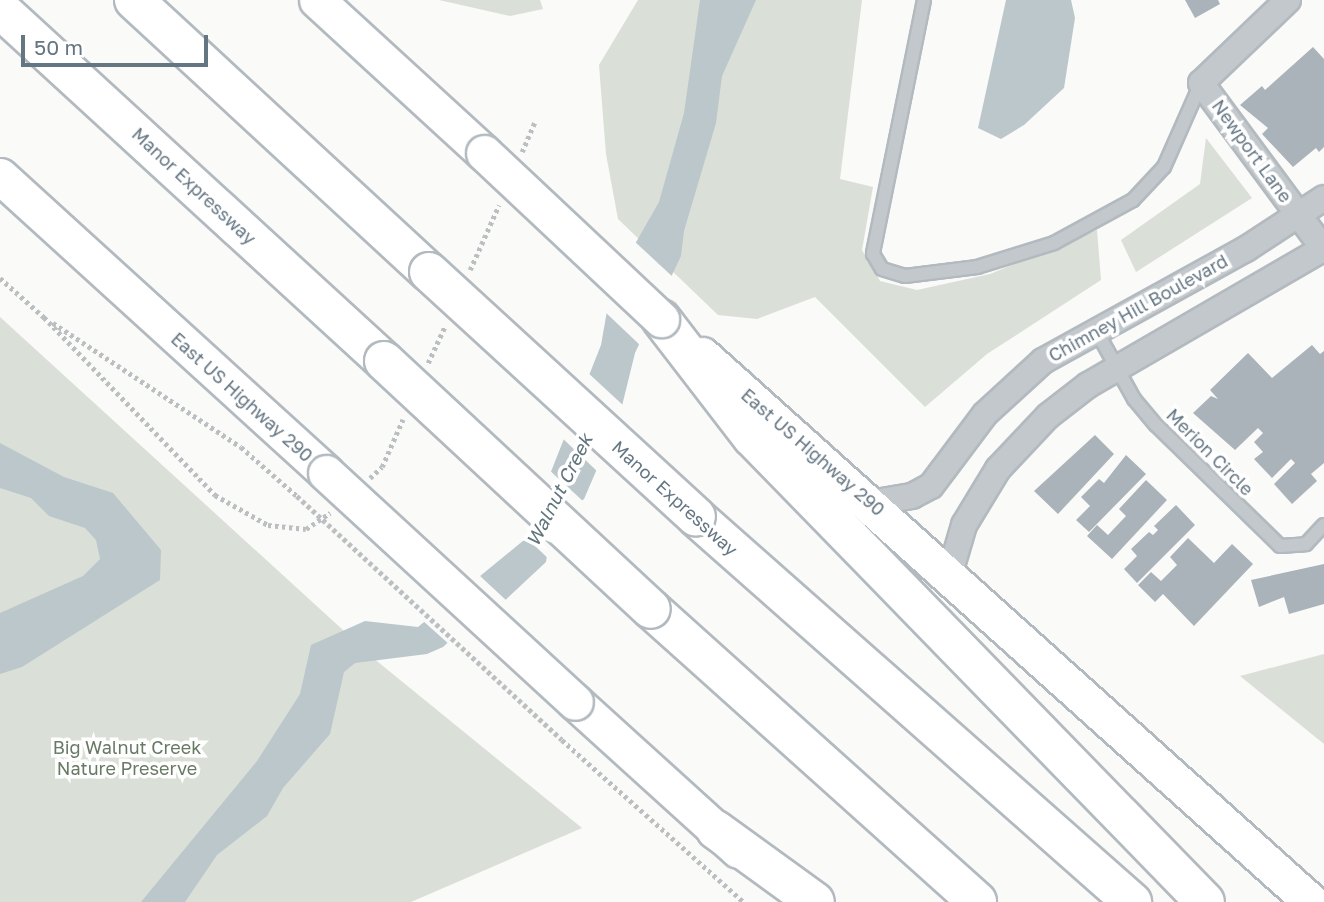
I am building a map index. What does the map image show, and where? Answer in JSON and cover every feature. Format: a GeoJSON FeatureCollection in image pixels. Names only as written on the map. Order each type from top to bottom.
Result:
{"type":"FeatureCollection","features":[{"type":"Feature","properties":{"kind":"highway","name":"Manor Expressway"},"geometry":{"type":"LineString","coordinates":[[134,0],[695,517],[1132,902]]}},
{"type":"Feature","properties":{"kind":"highway","name":"Manor Expressway"},"geometry":{"type":"LineString","coordinates":[[0,9],[651,609],[977,902]]}},
{"type":"Feature","properties":{"kind":"highway"},"geometry":{"type":"LineString","coordinates":[[662,319],[1205,902]]}},
{"type":"Feature","properties":{"kind":"highway"},"geometry":{"type":"LineString","coordinates":[[716,830],[815,902]]}},
{"type":"Feature","properties":{"kind":"main road"},"geometry":{"type":"LineString","coordinates":[[317,0],[662,319]]}},
{"type":"Feature","properties":{"kind":"main road","name":"East US Highway 290"},"geometry":{"type":"LineString","coordinates":[[0,176],[794,902]]}},
{"type":"Feature","properties":{"kind":"main road","name":"East US Highway 290"},"geometry":{"type":"LineString","coordinates":[[761,425],[870,503],[1311,902]]}},
{"type":"Feature","properties":{"kind":"street","name":"Newport Lane"},"geometry":{"type":"LineString","coordinates":[[1288,0],[1201,83],[1324,248]]}},
{"type":"Feature","properties":{"kind":"street","name":"Chimney Hill Boulevard"},"geometry":{"type":"LineString","coordinates":[[870,503],[912,496],[931,486],[1007,391],[1043,361],[1299,215],[1324,198]]}},
{"type":"Feature","properties":{"kind":"street"},"geometry":{"type":"LineString","coordinates":[[950,573],[964,525],[998,469],[1048,416],[1117,368],[1324,248]]}},
{"type":"Feature","properties":{"kind":"lane"},"geometry":{"type":"LineString","coordinates":[[924,0],[873,254],[882,269],[905,276],[977,267],[1054,243],[1133,200],[1164,167],[1201,83]]}},
{"type":"Feature","properties":{"kind":"lane","name":"Merion Circle"},"geometry":{"type":"LineString","coordinates":[[1097,332],[1117,368],[1156,425],[1280,546],[1306,544],[1324,525]]}},
{"type":"Feature","properties":{"kind":"path"},"geometry":{"type":"LineString","coordinates":[[518,161],[536,122]]}},
{"type":"Feature","properties":{"kind":"path"},"geometry":{"type":"LineString","coordinates":[[467,276],[501,199]]}},
{"type":"Feature","properties":{"kind":"path"},"geometry":{"type":"LineString","coordinates":[[0,278],[44,317],[215,495],[268,525],[306,528],[334,511]]}},
{"type":"Feature","properties":{"kind":"path"},"geometry":{"type":"LineString","coordinates":[[427,365],[450,314]]}},
{"type":"Feature","properties":{"kind":"path"},"geometry":{"type":"LineString","coordinates":[[44,317],[241,447],[744,902]]}},
{"type":"Feature","properties":{"kind":"path"},"geometry":{"type":"LineString","coordinates":[[363,485],[382,467],[404,416]]}},
{"type":"Feature","properties":{"kind":"green space"},"geometry":{"type":"Polygon","coordinates":[[[439,0],[540,0],[543,9],[510,16],[439,0]]]}},
{"type":"Feature","properties":{"kind":"green space"},"geometry":{"type":"Polygon","coordinates":[[[638,0],[862,0],[840,179],[873,187],[862,250],[880,281],[917,290],[990,274],[1097,230],[1101,280],[987,354],[925,407],[815,297],[757,319],[718,315],[618,219],[606,154],[599,65],[638,0]]]}},
{"type":"Feature","properties":{"kind":"green space"},"geometry":{"type":"Polygon","coordinates":[[[1206,138],[1252,198],[1136,272],[1121,240],[1200,184],[1206,138]]]}},
{"type":"Feature","properties":{"kind":"green space","name":"Big Walnut Creek Nature Preserve"},"geometry":{"type":"Polygon","coordinates":[[[0,317],[378,662],[582,828],[411,902],[0,902],[0,317]]]}},
{"type":"Feature","properties":{"kind":"green space"},"geometry":{"type":"Polygon","coordinates":[[[1324,654],[1324,744],[1240,676],[1324,654]]]}},
{"type":"Feature","properties":{"kind":"water","name":"Walnut Creek"},"geometry":{"type":"Polygon","coordinates":[[[700,0],[756,0],[722,76],[716,123],[684,231],[681,256],[635,353],[619,418],[584,499],[561,517],[550,534],[546,562],[499,606],[472,620],[443,647],[427,654],[355,663],[344,672],[330,734],[283,788],[267,816],[217,855],[185,902],[141,902],[257,761],[300,694],[311,645],[365,621],[418,627],[524,540],[601,345],[607,311],[635,244],[659,202],[684,113],[700,0]]]}},
{"type":"Feature","properties":{"kind":"water"},"geometry":{"type":"Polygon","coordinates":[[[1006,0],[1071,0],[1075,18],[1064,88],[1024,125],[1001,139],[978,128],[1006,0]]]}},
{"type":"Feature","properties":{"kind":"water"},"geometry":{"type":"Polygon","coordinates":[[[0,443],[64,477],[113,493],[161,550],[160,580],[22,667],[0,674],[0,613],[83,576],[100,559],[96,540],[85,528],[49,516],[31,498],[0,488],[0,443]]]}},
{"type":"Feature","properties":{"kind":"pier"},"geometry":{"type":"Polygon","coordinates":[[[633,240],[674,278],[642,347],[603,310],[633,240]]]}},
{"type":"Feature","properties":{"kind":"pier"},"geometry":{"type":"Polygon","coordinates":[[[586,371],[625,407],[599,473],[559,435],[586,371]]]}},
{"type":"Feature","properties":{"kind":"pier"},"geometry":{"type":"Polygon","coordinates":[[[546,467],[585,503],[553,536],[550,560],[522,534],[546,467]]]}},
{"type":"Feature","properties":{"kind":"pier"},"geometry":{"type":"Polygon","coordinates":[[[479,575],[508,602],[474,623],[450,645],[422,620],[479,575]]]}},
{"type":"Feature","properties":{"kind":"building"},"geometry":{"type":"Polygon","coordinates":[[[1185,0],[1218,0],[1220,4],[1195,18],[1185,0]]]}},
{"type":"Feature","properties":{"kind":"building"},"geometry":{"type":"Polygon","coordinates":[[[1313,47],[1324,59],[1324,147],[1319,152],[1316,148],[1293,167],[1262,134],[1268,128],[1240,105],[1262,86],[1265,90],[1313,47]]]}},
{"type":"Feature","properties":{"kind":"building"},"geometry":{"type":"Polygon","coordinates":[[[1312,345],[1320,354],[1324,351],[1324,463],[1311,474],[1317,481],[1292,504],[1274,484],[1295,463],[1291,459],[1272,478],[1254,459],[1263,452],[1254,442],[1263,433],[1258,428],[1235,450],[1193,413],[1211,396],[1218,399],[1210,390],[1248,353],[1272,378],[1312,345]]]}},
{"type":"Feature","properties":{"kind":"building"},"geometry":{"type":"Polygon","coordinates":[[[1095,435],[1114,454],[1058,514],[1034,491],[1095,435]]]}},
{"type":"Feature","properties":{"kind":"building"},"geometry":{"type":"Polygon","coordinates":[[[1126,455],[1146,474],[1089,532],[1076,520],[1090,506],[1081,497],[1099,479],[1104,483],[1126,455]]]}},
{"type":"Feature","properties":{"kind":"building"},"geometry":{"type":"Polygon","coordinates":[[[1146,480],[1167,500],[1112,559],[1087,536],[1097,525],[1108,535],[1126,516],[1119,509],[1146,480]]]}},
{"type":"Feature","properties":{"kind":"building"},"geometry":{"type":"Polygon","coordinates":[[[1176,505],[1195,525],[1137,583],[1124,569],[1137,556],[1131,549],[1149,532],[1153,535],[1158,530],[1154,526],[1176,505]]]}},
{"type":"Feature","properties":{"kind":"building"},"geometry":{"type":"Polygon","coordinates":[[[1188,538],[1214,563],[1232,544],[1253,564],[1194,626],[1163,594],[1155,602],[1138,585],[1151,572],[1161,581],[1177,565],[1170,557],[1188,538]]]}},
{"type":"Feature","properties":{"kind":"building"},"geometry":{"type":"Polygon","coordinates":[[[1324,564],[1324,604],[1289,614],[1284,597],[1259,607],[1251,580],[1324,564]]]}}]}
